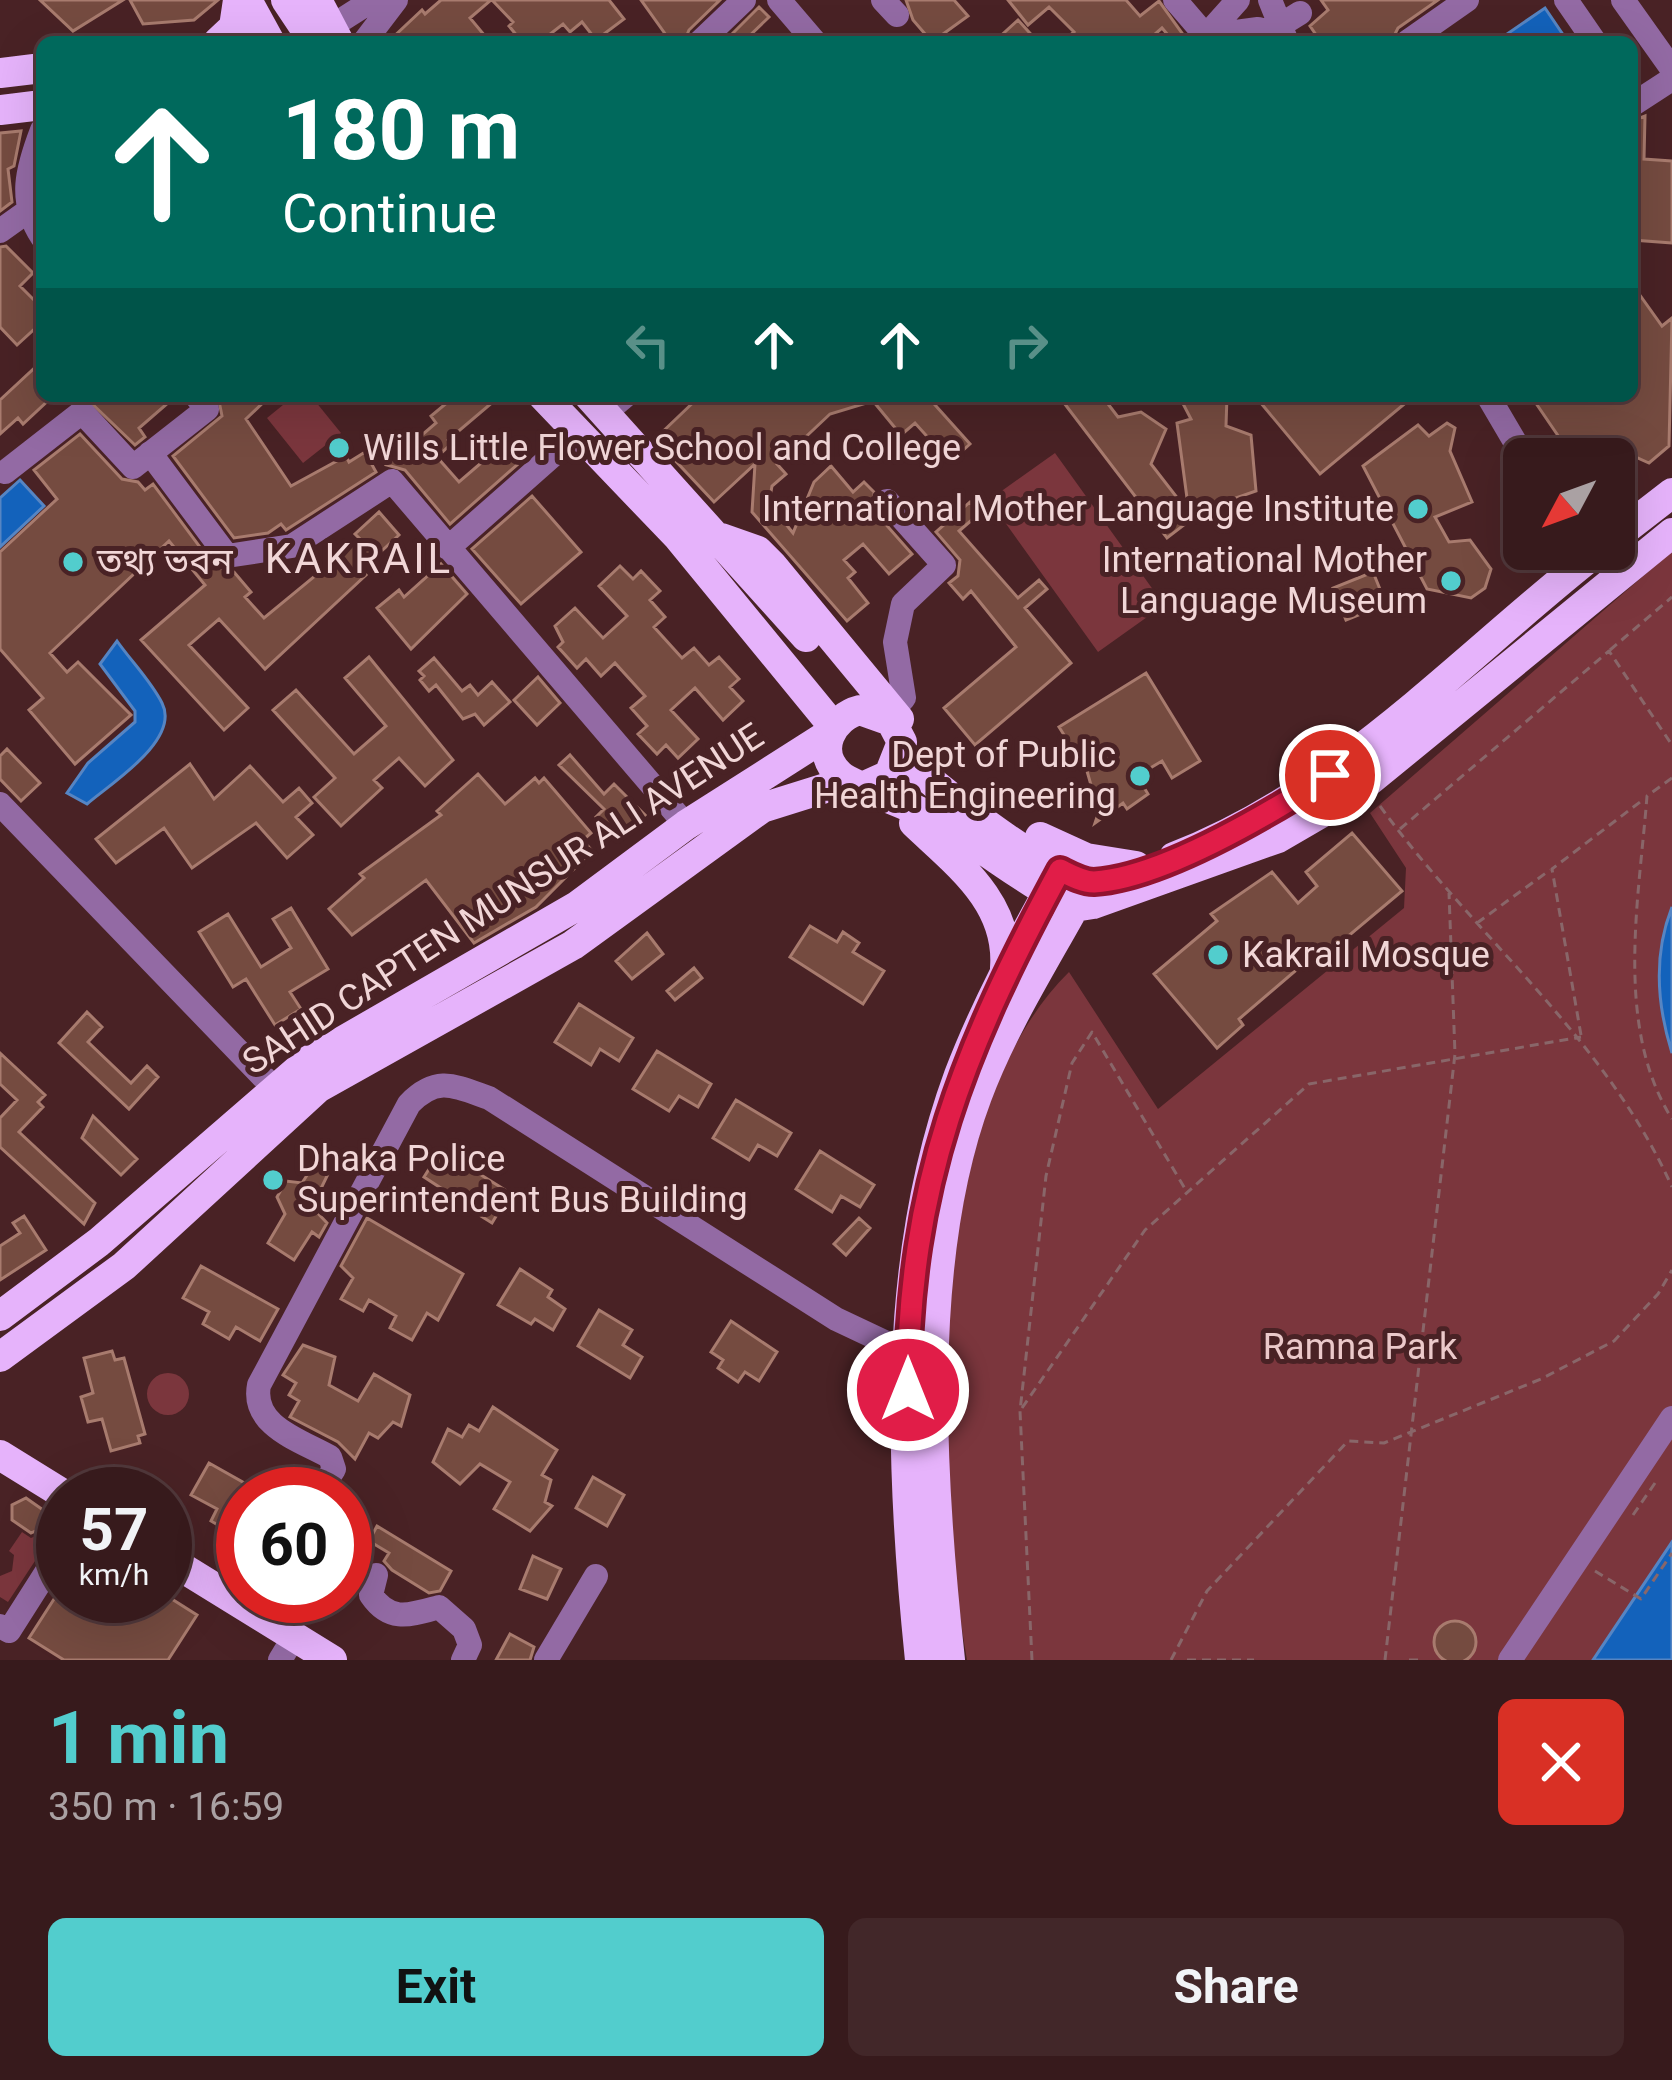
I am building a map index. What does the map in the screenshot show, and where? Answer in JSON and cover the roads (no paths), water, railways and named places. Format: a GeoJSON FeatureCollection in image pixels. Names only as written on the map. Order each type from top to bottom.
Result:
{"type":"FeatureCollection","features":[{"type":"Feature","properties":{"kind":"main road"},"geometry":{"type":"LineString","coordinates":[[225,36],[235,27],[243,0]]}},
{"type":"Feature","properties":{"kind":"main road"},"geometry":{"type":"LineString","coordinates":[[243,0],[266,36]]}},
{"type":"Feature","properties":{"kind":"main road"},"geometry":{"type":"LineString","coordinates":[[286,0],[316,36]]}},
{"type":"Feature","properties":{"kind":"main road"},"geometry":{"type":"LineString","coordinates":[[316,0],[319,36]]}},
{"type":"Feature","properties":{"kind":"main road"},"geometry":{"type":"LineString","coordinates":[[0,73],[36,69]]}},
{"type":"Feature","properties":{"kind":"main road"},"geometry":{"type":"LineString","coordinates":[[0,110],[36,106]]}},
{"type":"Feature","properties":{"kind":"main road"},"geometry":{"type":"LineString","coordinates":[[549,402],[678,537],[804,688],[831,730],[832,766],[1067,888],[1183,874]]}},
{"type":"Feature","properties":{"kind":"main road"},"geometry":{"type":"LineString","coordinates":[[606,402],[721,538],[894,728],[942,771],[1032,833],[1086,858],[1148,867]]}},
{"type":"Feature","properties":{"kind":"main road"},"geometry":{"type":"LineString","coordinates":[[1635,522],[1672,493]]}},
{"type":"Feature","properties":{"kind":"main road"},"geometry":{"type":"LineString","coordinates":[[1041,969],[1082,928],[1183,874],[1277,838],[1352,795],[1672,532]]}},
{"type":"Feature","properties":{"kind":"main road"},"geometry":{"type":"LineString","coordinates":[[950,1660],[908,1352],[908,1312],[935,1157],[958,1078],[1005,974],[1067,888],[1148,867],[1256,820],[1330,775],[1568,570]]}},
{"type":"Feature","properties":{"kind":"main road"},"geometry":{"type":"LineString","coordinates":[[745,786],[808,723],[804,688]]}},
{"type":"Feature","properties":{"kind":"main road"},"geometry":{"type":"LineString","coordinates":[[831,730],[849,712],[894,728],[925,777],[1067,888]]}},
{"type":"Feature","properties":{"kind":"main road"},"geometry":{"type":"LineString","coordinates":[[868,787],[889,775],[894,728]]}},
{"type":"Feature","properties":{"kind":"main road","name":"SAHID CAPTEN MUNSUR ALI AVENUE"},"geometry":{"type":"LineString","coordinates":[[0,1316],[99,1242],[308,1061],[577,906],[686,824],[831,730]]}},
{"type":"Feature","properties":{"kind":"main road"},"geometry":{"type":"LineString","coordinates":[[868,787],[981,888],[1002,928],[1005,974]]}},
{"type":"Feature","properties":{"kind":"main road","name":"SAHID CAPTEN MUNSUR ALI AVENUE"},"geometry":{"type":"LineString","coordinates":[[0,1358],[124,1266],[318,1088],[573,945],[762,808],[868,787]]}},
{"type":"Feature","properties":{"kind":"main road"},"geometry":{"type":"LineString","coordinates":[[920,1660],[923,1467],[951,1195],[976,1099],[1041,969],[1067,888]]}},
{"type":"Feature","properties":{"kind":"main road"},"geometry":{"type":"LineString","coordinates":[[0,1456],[36,1478]]}},
{"type":"Feature","properties":{"kind":"main road"},"geometry":{"type":"LineString","coordinates":[[268,1623],[287,1648],[332,1660]]}},
{"type":"Feature","properties":{"kind":"street"},"geometry":{"type":"LineString","coordinates":[[323,36],[373,0]]}},
{"type":"Feature","properties":{"kind":"street"},"geometry":{"type":"LineString","coordinates":[[369,36],[396,0]]}},
{"type":"Feature","properties":{"kind":"street"},"geometry":{"type":"LineString","coordinates":[[706,36],[744,0]]}},
{"type":"Feature","properties":{"kind":"street"},"geometry":{"type":"LineString","coordinates":[[779,0],[801,36]]}},
{"type":"Feature","properties":{"kind":"street"},"geometry":{"type":"LineString","coordinates":[[1175,0],[1201,36]]}},
{"type":"Feature","properties":{"kind":"street"},"geometry":{"type":"LineString","coordinates":[[1206,36],[1238,0]]}},
{"type":"Feature","properties":{"kind":"street"},"geometry":{"type":"LineString","coordinates":[[1270,0],[1287,29]]}},
{"type":"Feature","properties":{"kind":"street"},"geometry":{"type":"LineString","coordinates":[[1416,36],[1467,0]]}},
{"type":"Feature","properties":{"kind":"street"},"geometry":{"type":"LineString","coordinates":[[1566,0],[1591,36]]}},
{"type":"Feature","properties":{"kind":"street"},"geometry":{"type":"LineString","coordinates":[[1623,0],[1672,69]]}},
{"type":"Feature","properties":{"kind":"street"},"geometry":{"type":"LineString","coordinates":[[1220,36],[1287,29]]}},
{"type":"Feature","properties":{"kind":"street"},"geometry":{"type":"LineString","coordinates":[[1638,98],[1672,79]]}},
{"type":"Feature","properties":{"kind":"street"},"geometry":{"type":"LineString","coordinates":[[36,148],[28,171],[28,211],[36,226]]}},
{"type":"Feature","properties":{"kind":"street"},"geometry":{"type":"LineString","coordinates":[[0,231],[28,211]]}},
{"type":"Feature","properties":{"kind":"street"},"geometry":{"type":"LineString","coordinates":[[5,472],[82,412],[130,468],[207,409],[201,402]]}},
{"type":"Feature","properties":{"kind":"street"},"geometry":{"type":"LineString","coordinates":[[1492,402],[1513,438]]}},
{"type":"Feature","properties":{"kind":"street"},"geometry":{"type":"LineString","coordinates":[[448,548],[578,433]]}},
{"type":"Feature","properties":{"kind":"street"},"geometry":{"type":"LineString","coordinates":[[150,453],[227,556],[292,546],[392,481],[686,824]]}},
{"type":"Feature","properties":{"kind":"street"},"geometry":{"type":"LineString","coordinates":[[887,501],[944,565],[903,604],[895,642],[904,698],[894,728]]}},
{"type":"Feature","properties":{"kind":"street"},"geometry":{"type":"LineString","coordinates":[[0,804],[273,1088]]}},
{"type":"Feature","properties":{"kind":"street"},"geometry":{"type":"LineString","coordinates":[[334,1467],[331,1457],[264,1419],[257,1406],[259,1385],[409,1104],[424,1088],[445,1082],[489,1099],[836,1319],[908,1352]]}},
{"type":"Feature","properties":{"kind":"street"},"geometry":{"type":"LineString","coordinates":[[1510,1660],[1672,1418]]}},
{"type":"Feature","properties":{"kind":"street"},"geometry":{"type":"LineString","coordinates":[[376,1575],[371,1595],[388,1614],[402,1617],[439,1606],[451,1613],[470,1645],[463,1660]]}},
{"type":"Feature","properties":{"kind":"street"},"geometry":{"type":"LineString","coordinates":[[546,1660],[596,1576]]}},
{"type":"Feature","properties":{"kind":"street"},"geometry":{"type":"LineString","coordinates":[[0,1626],[9,1631],[36,1588]]}},
{"type":"Feature","properties":{"kind":"water"},"geometry":{"type":"Polygon","coordinates":[[[1545,8],[1564,36],[1508,36],[1545,8]]]}},
{"type":"Feature","properties":{"kind":"water"},"geometry":{"type":"Polygon","coordinates":[[[20,480],[44,506],[0,547],[0,498],[20,480]]]}},
{"type":"Feature","properties":{"kind":"water"},"geometry":{"type":"Polygon","coordinates":[[[117,641],[157,695],[165,717],[153,746],[87,804],[67,793],[88,763],[135,722],[135,711],[100,664],[117,641]]]}},
{"type":"Feature","properties":{"kind":"water"},"geometry":{"type":"Polygon","coordinates":[[[1672,907],[1672,1053],[1659,980],[1672,907]]]}},
{"type":"Feature","properties":{"kind":"water"},"geometry":{"type":"Polygon","coordinates":[[[1672,1542],[1672,1660],[1593,1660],[1672,1542]]]}},
{"type":"Feature","properties":{"kind":"place","name":"Wills Little Flower School and College"},"geometry":{"type":"Point","coordinates":[339,448]}},
{"type":"Feature","properties":{"kind":"place","name":"International Mother Language Institute"},"geometry":{"type":"Point","coordinates":[1418,509]}},
{"type":"Feature","properties":{"kind":"place","name":"তথ্য ভবন"},"geometry":{"type":"Point","coordinates":[73,562]}},
{"type":"Feature","properties":{"kind":"place","name":"International Mother Language Museum"},"geometry":{"type":"Point","coordinates":[1451,581]}},
{"type":"Feature","properties":{"kind":"place","name":"Dept of Public Health Engineering"},"geometry":{"type":"Point","coordinates":[1140,776]}},
{"type":"Feature","properties":{"kind":"place","name":"Kakrail Mosque"},"geometry":{"type":"Point","coordinates":[1218,955]}},
{"type":"Feature","properties":{"kind":"place","name":"Dhaka Police Superintendent Bus Building"},"geometry":{"type":"Point","coordinates":[273,1180]}},
{"type":"Feature","properties":{"kind":"district","name":"KAKRAIL"},"geometry":{"type":"Point","coordinates":[359,558]}},
{"type":"Feature","properties":{"kind":"park label","name":"Ramna Park"},"geometry":{"type":"Point","coordinates":[1360,1347]}}]}
